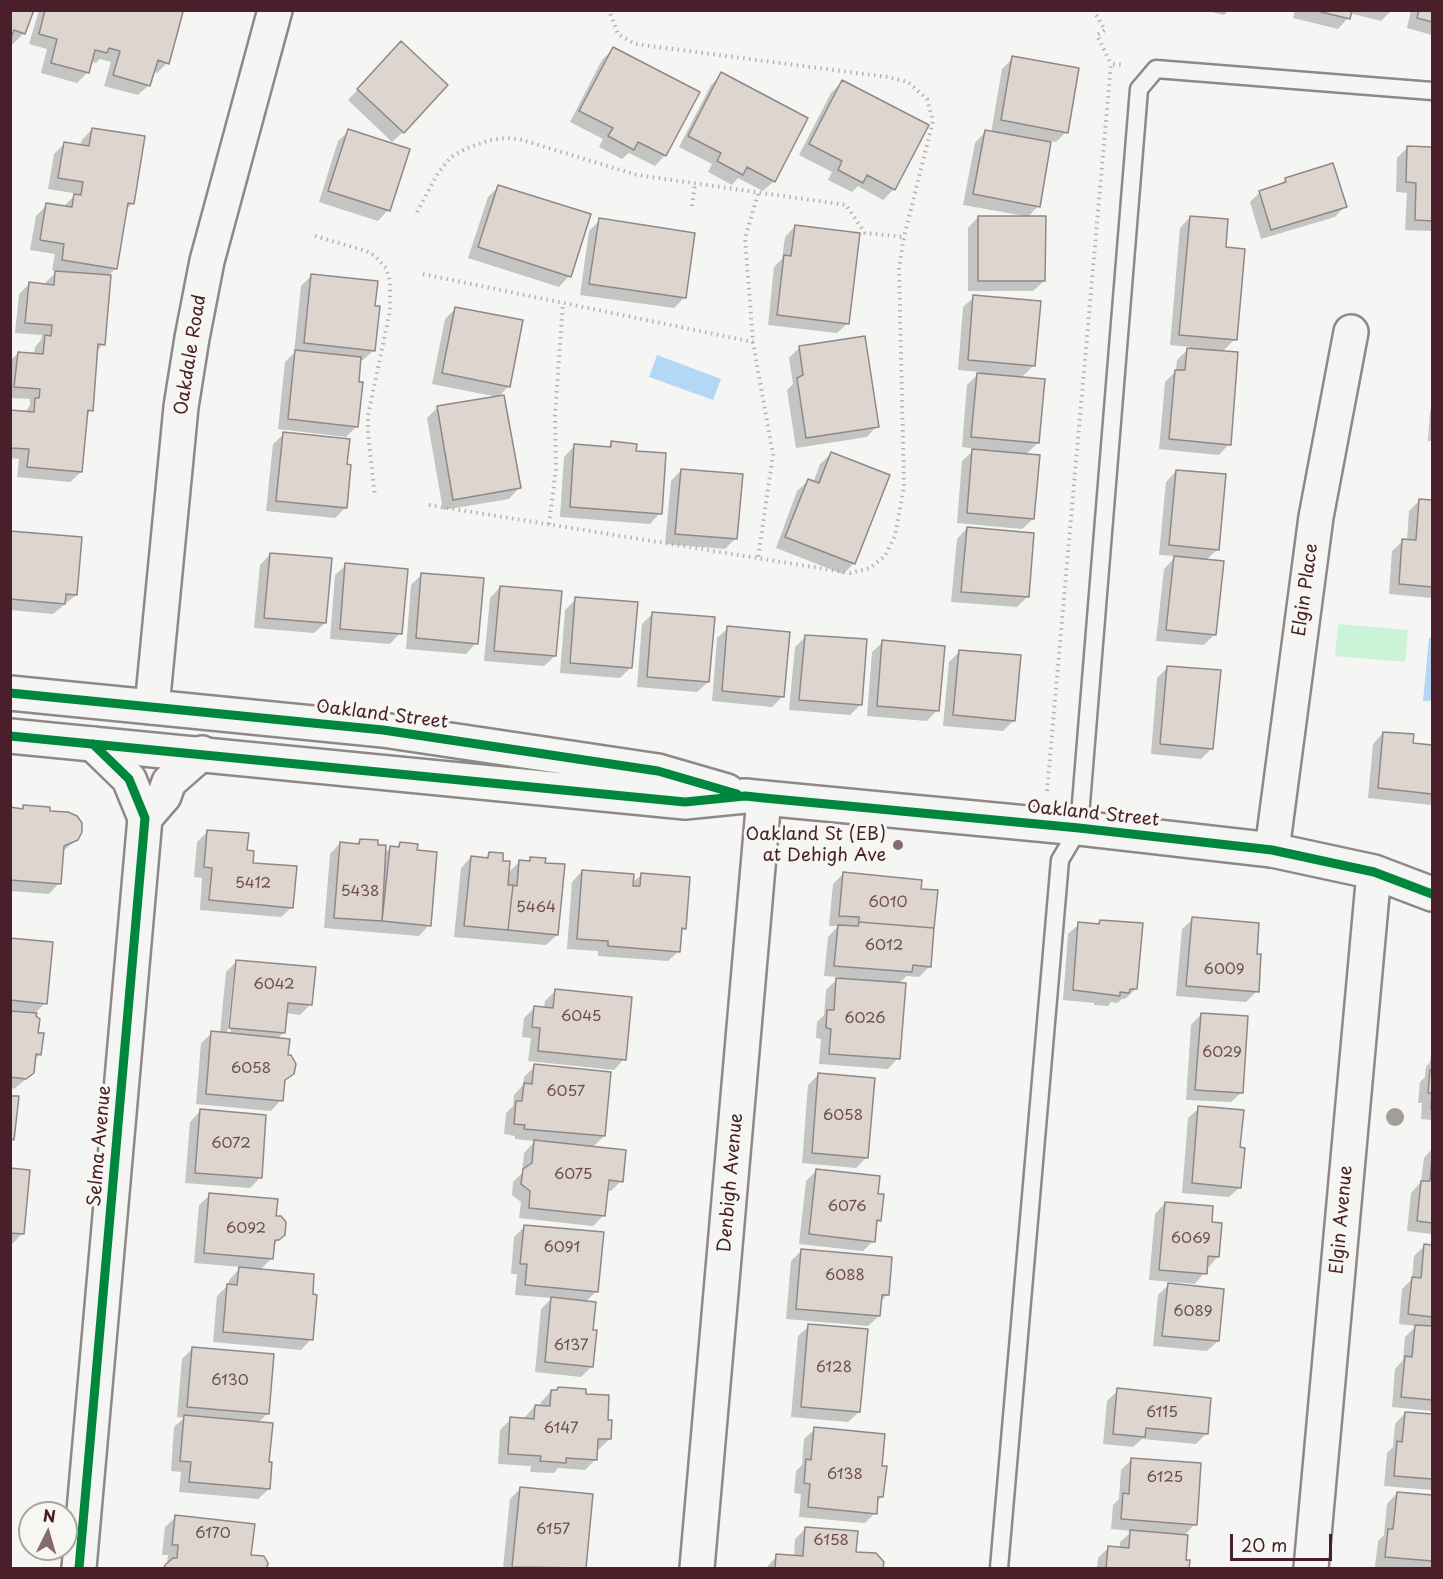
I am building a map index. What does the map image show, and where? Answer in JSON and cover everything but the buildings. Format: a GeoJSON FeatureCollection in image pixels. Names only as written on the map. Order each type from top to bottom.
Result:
{"type":"FeatureCollection","features":[{"type":"Feature","properties":{"kind":"street","name":"Oakdale Road"},"geometry":{"type":"LineString","coordinates":[[152,707],[181,407],[192,338],[207,261],[275,10]]}},
{"type":"Feature","properties":{"kind":"street","name":"Elgin Place"},"geometry":{"type":"LineString","coordinates":[[1272,850],[1316,517],[1351,332]]}},
{"type":"Feature","properties":{"kind":"street","name":"Oakland Street"},"geometry":{"type":"LineString","coordinates":[[10,693],[383,730],[658,771],[754,797]]}},
{"type":"Feature","properties":{"kind":"street"},"geometry":{"type":"LineString","coordinates":[[93,744],[140,720],[152,707],[202,753],[169,782],[164,796],[145,818]]}},
{"type":"Feature","properties":{"kind":"street","name":"Oakland Street"},"geometry":{"type":"LineString","coordinates":[[10,736],[685,802],[754,797],[1079,828],[1272,850],[1374,872],[1432,894]]}},
{"type":"Feature","properties":{"kind":"street","name":"Selma Avenue"},"geometry":{"type":"LineString","coordinates":[[79,1569],[145,818],[129,779],[93,744]]}},
{"type":"Feature","properties":{"kind":"street","name":"Denbigh Avenue"},"geometry":{"type":"LineString","coordinates":[[697,1569],[754,797]]}},
{"type":"Feature","properties":{"kind":"street","name":"Elgin Avenue"},"geometry":{"type":"LineString","coordinates":[[1311,1569],[1374,872]]}},
{"type":"Feature","properties":{"kind":"lane"},"geometry":{"type":"LineString","coordinates":[[999,1569],[1060,860],[1079,828],[1139,89],[1156,69],[1432,91]]}},
{"type":"Feature","properties":{"kind":"path"},"geometry":{"type":"LineString","coordinates":[[429,505],[850,573],[870,568],[885,556],[894,536],[904,486],[899,268],[904,237],[933,121],[927,99],[908,82],[887,76],[635,44],[618,34],[609,10]]}},
{"type":"Feature","properties":{"kind":"path"},"geometry":{"type":"LineString","coordinates":[[1047,791],[1111,64],[1097,35],[1105,30],[1093,10]]}},
{"type":"Feature","properties":{"kind":"path"},"geometry":{"type":"LineString","coordinates":[[1111,64],[1156,69]]}},
{"type":"Feature","properties":{"kind":"path"},"geometry":{"type":"LineString","coordinates":[[417,212],[438,173],[452,157],[467,148],[490,140],[506,138],[637,175],[846,205],[865,233],[904,237]]}},
{"type":"Feature","properties":{"kind":"path"},"geometry":{"type":"LineString","coordinates":[[692,206],[694,184]]}},
{"type":"Feature","properties":{"kind":"path"},"geometry":{"type":"LineString","coordinates":[[758,194],[745,238],[753,342],[773,454],[758,558]]}},
{"type":"Feature","properties":{"kind":"path"},"geometry":{"type":"LineString","coordinates":[[315,236],[366,251],[375,256],[386,268],[390,281],[390,311],[368,415],[375,497]]}},
{"type":"Feature","properties":{"kind":"path"},"geometry":{"type":"LineString","coordinates":[[423,274],[753,342]]}},
{"type":"Feature","properties":{"kind":"path"},"geometry":{"type":"LineString","coordinates":[[549,524],[556,470],[555,415],[562,303]]}},
{"type":"Feature","properties":{"kind":"green space"},"geometry":{"type":"Polygon","coordinates":[[[1338,624],[1408,630],[1405,662],[1335,656],[1338,624]]]}},
{"type":"Feature","properties":{"kind":"water"},"geometry":{"type":"Polygon","coordinates":[[[657,355],[721,379],[713,400],[649,377],[657,355]]]}},
{"type":"Feature","properties":{"kind":"water"},"geometry":{"type":"Polygon","coordinates":[[[1429,638],[1432,638],[1432,701],[1423,701],[1429,638]]]}},
{"type":"Feature","properties":{"kind":"cycle path"},"geometry":{"type":"LineString","coordinates":[[10,693],[383,730],[658,771],[737,794]]}},
{"type":"Feature","properties":{"kind":"cycle path"},"geometry":{"type":"LineString","coordinates":[[10,736],[685,802],[745,796],[1079,828],[1272,850],[1374,872],[1432,894]]}},
{"type":"Feature","properties":{"kind":"cycle path"},"geometry":{"type":"LineString","coordinates":[[79,1568],[145,818],[129,779],[93,744]]}},
{"type":"Feature","properties":{"kind":"place","name":"Oakland St (EB) at Dehigh Ave"},"geometry":{"type":"Point","coordinates":[898,845]}}]}
